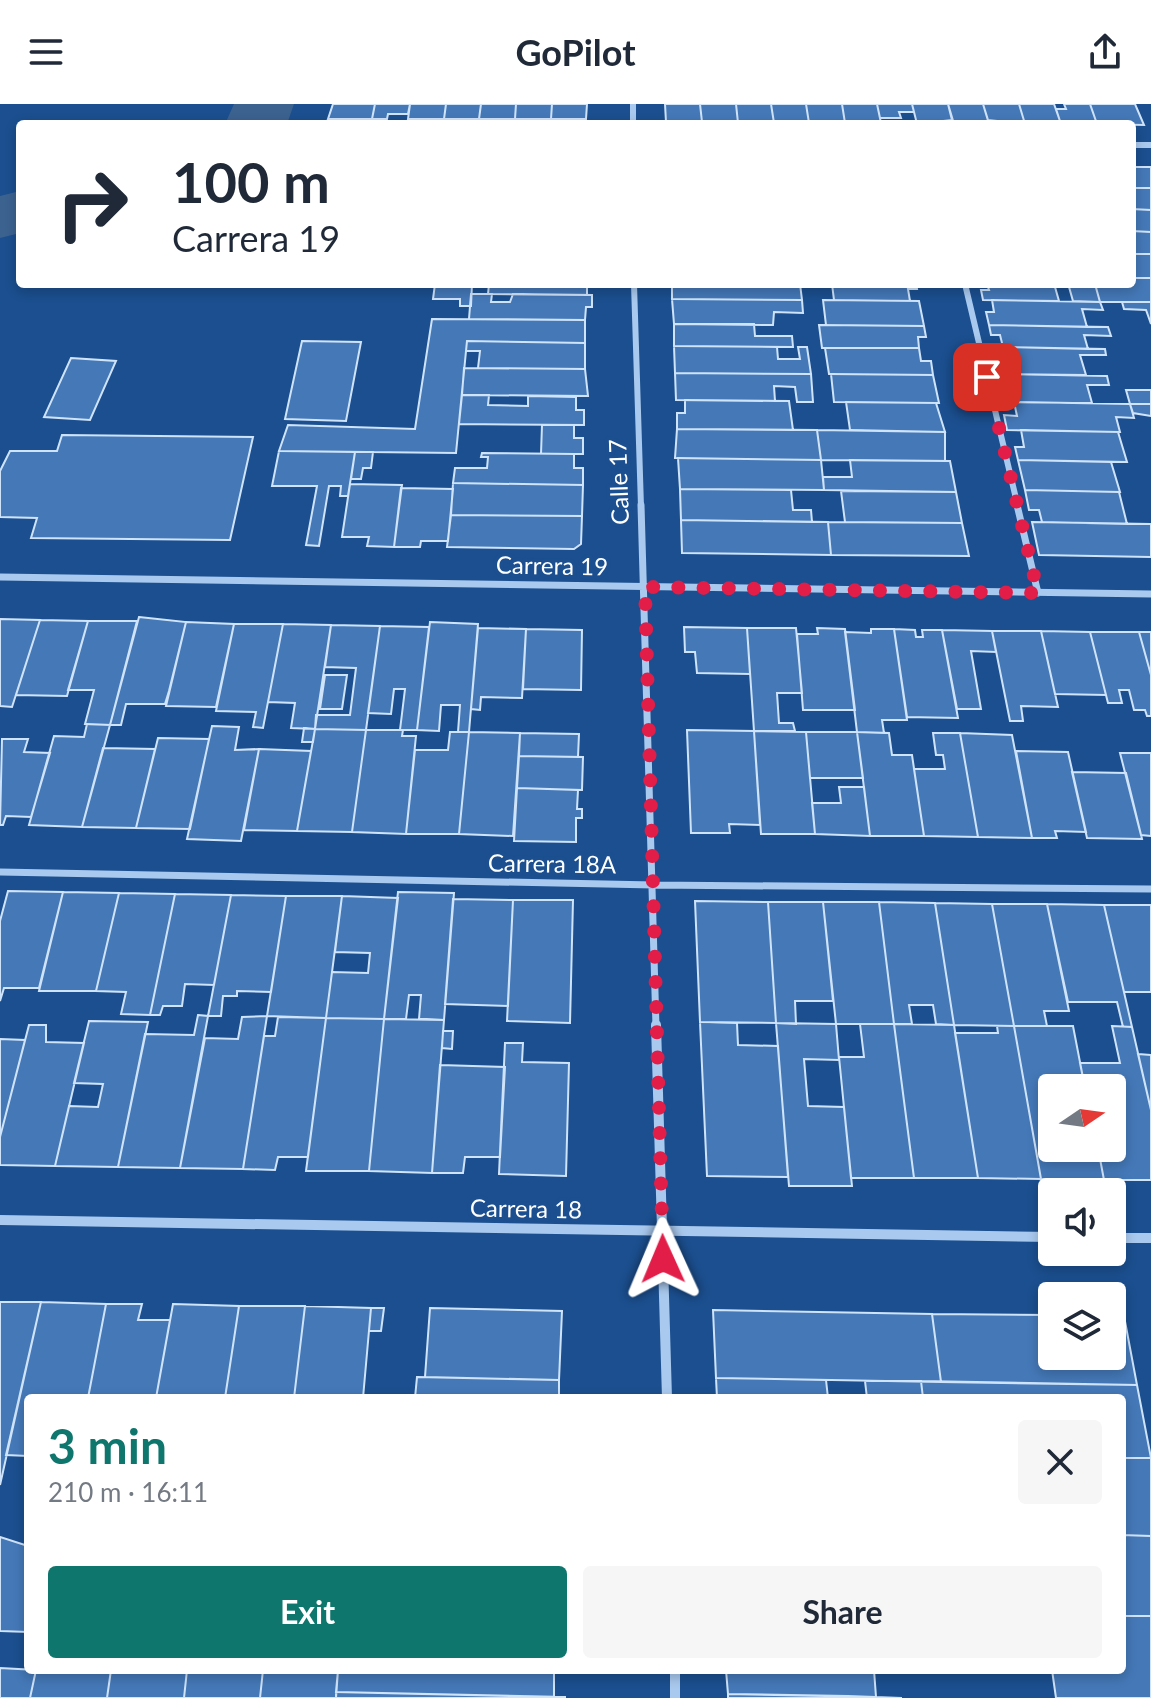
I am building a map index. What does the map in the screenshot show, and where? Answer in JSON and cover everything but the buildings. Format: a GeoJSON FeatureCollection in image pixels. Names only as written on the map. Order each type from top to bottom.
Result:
{"type":"FeatureCollection","features":[{"type":"Feature","properties":{"kind":"street","name":"Calle 17"},"geometry":{"type":"LineString","coordinates":[[634,288],[667,1394]]}},
{"type":"Feature","properties":{"kind":"street"},"geometry":{"type":"LineString","coordinates":[[966,288],[1038,593]]}},
{"type":"Feature","properties":{"kind":"street","name":"Carrera 19"},"geometry":{"type":"LineString","coordinates":[[0,577],[1151,594]]}},
{"type":"Feature","properties":{"kind":"street","name":"Carrera 18A"},"geometry":{"type":"LineString","coordinates":[[0,872],[654,885],[1151,889]]}},
{"type":"Feature","properties":{"kind":"street","name":"Carrera 18"},"geometry":{"type":"LineString","coordinates":[[0,1220],[1038,1237]]}},
{"type":"Feature","properties":{"kind":"street"},"geometry":{"type":"LineString","coordinates":[[1126,1238],[1151,1238]]}},
{"type":"Feature","properties":{"kind":"street"},"geometry":{"type":"LineString","coordinates":[[675,1674],[675,1698]]}},
{"type":"Feature","properties":{"kind":"waterway"},"geometry":{"type":"LineString","coordinates":[[258,120],[264,104]]}},
{"type":"Feature","properties":{"kind":"waterway"},"geometry":{"type":"LineString","coordinates":[[0,218],[16,212]]}},
{"type":"Feature","properties":{"kind":"route"},"geometry":{"type":"LineString","coordinates":[[663,1259],[645,587],[1038,593],[987,377]]}}]}
